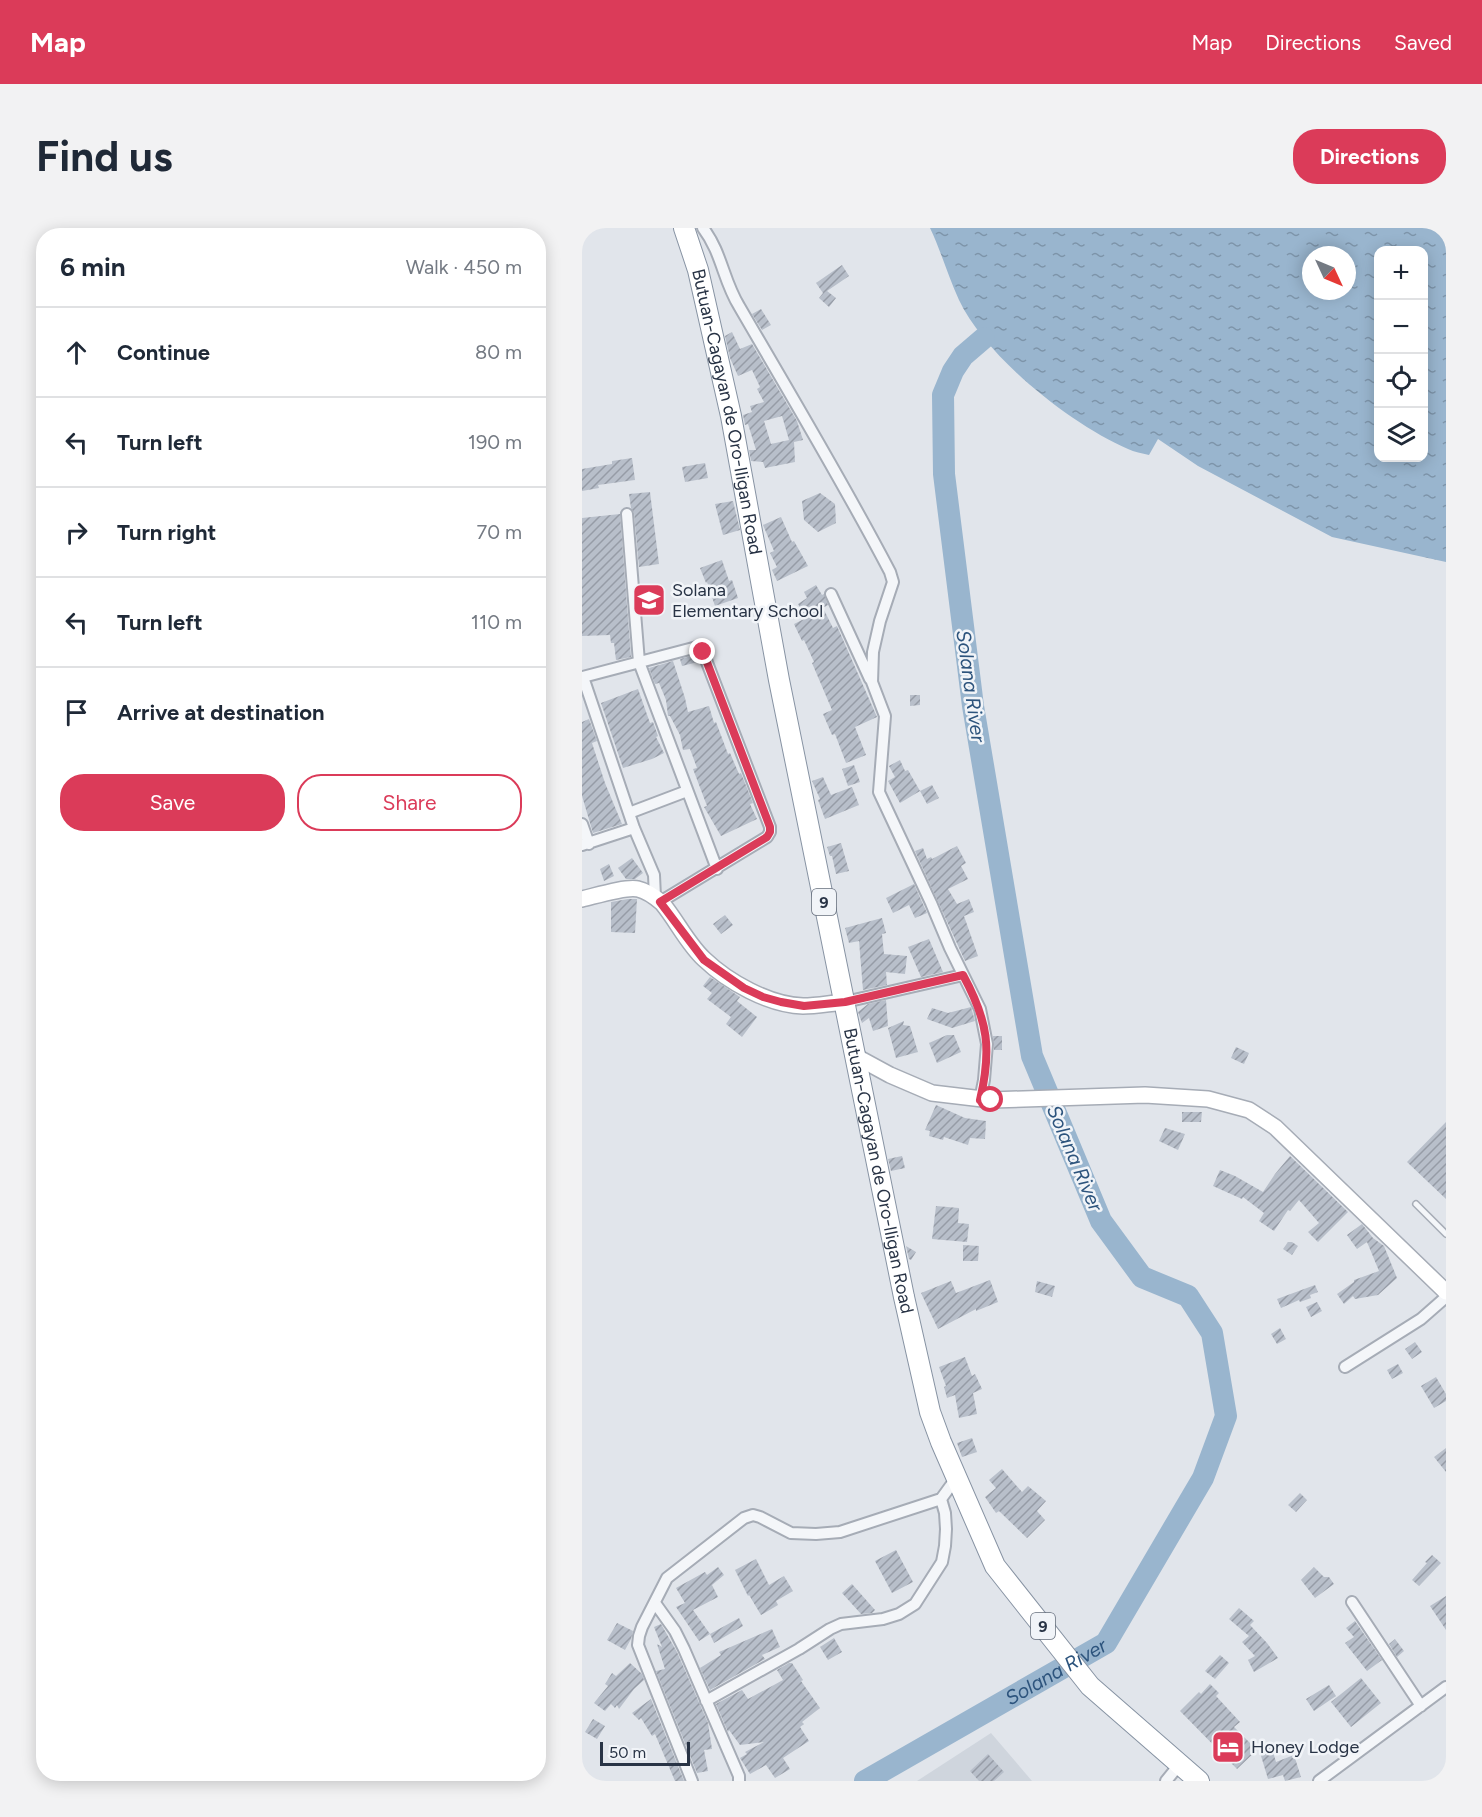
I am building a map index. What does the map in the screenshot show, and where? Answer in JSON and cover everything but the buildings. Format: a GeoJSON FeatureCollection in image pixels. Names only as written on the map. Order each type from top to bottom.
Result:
{"type":"FeatureCollection","features":[{"type":"Feature","properties":{"kind":"highway","name":"Butuan-Cagayan de Oro-Iligan Road"},"geometry":{"type":"LineString","coordinates":[[684,228],[698,270],[730,416],[779,680],[917,1358],[930,1412],[995,1566],[1090,1686],[1199,1781]]}},
{"type":"Feature","properties":{"kind":"street"},"geometry":{"type":"LineString","coordinates":[[703,228],[720,256],[729,288],[737,303],[890,572],[893,582],[873,652],[872,682]]}},
{"type":"Feature","properties":{"kind":"street"},"geometry":{"type":"LineString","coordinates":[[627,514],[639,662],[717,869]]}},
{"type":"Feature","properties":{"kind":"street"},"geometry":{"type":"LineString","coordinates":[[831,594],[872,682],[885,717],[878,785],[881,799],[980,1009],[987,1044],[985,1100]]}},
{"type":"Feature","properties":{"kind":"street"},"geometry":{"type":"LineString","coordinates":[[697,647],[700,649],[770,832],[767,837],[717,869],[658,899],[654,875],[634,828],[583,677],[697,647]]}},
{"type":"Feature","properties":{"kind":"street"},"geometry":{"type":"LineString","coordinates":[[629,813],[687,792]]}},
{"type":"Feature","properties":{"kind":"street"},"geometry":{"type":"LineString","coordinates":[[582,824],[586,845],[634,828]]}},
{"type":"Feature","properties":{"kind":"street"},"geometry":{"type":"LineString","coordinates":[[582,899],[632,888],[643,891],[658,899],[704,960],[744,988],[763,997],[793,1004],[804,1006],[845,1002],[963,975]]}},
{"type":"Feature","properties":{"kind":"street"},"geometry":{"type":"LineString","coordinates":[[855,1056],[890,1075],[932,1093],[985,1100],[1145,1095],[1208,1099],[1249,1110],[1275,1127],[1446,1292]]}},
{"type":"Feature","properties":{"kind":"street"},"geometry":{"type":"LineString","coordinates":[[1345,1367],[1420,1319],[1446,1297]]}},
{"type":"Feature","properties":{"kind":"street"},"geometry":{"type":"LineString","coordinates":[[692,1781],[638,1645],[639,1636],[668,1578],[744,1518],[753,1515],[760,1517],[791,1533],[840,1532],[941,1499],[957,1477]]}},
{"type":"Feature","properties":{"kind":"street"},"geometry":{"type":"LineString","coordinates":[[706,1701],[830,1629],[841,1624],[883,1619],[899,1614],[915,1604],[942,1562],[946,1529],[941,1499]]}},
{"type":"Feature","properties":{"kind":"street"},"geometry":{"type":"LineString","coordinates":[[1352,1602],[1421,1706]]}},
{"type":"Feature","properties":{"kind":"street"},"geometry":{"type":"LineString","coordinates":[[655,1603],[675,1631],[740,1776],[739,1781]]}},
{"type":"Feature","properties":{"kind":"street"},"geometry":{"type":"LineString","coordinates":[[1319,1781],[1446,1687]]}},
{"type":"Feature","properties":{"kind":"street"},"geometry":{"type":"LineString","coordinates":[[1166,1781],[1179,1764]]}},
{"type":"Feature","properties":{"kind":"lane"},"geometry":{"type":"LineString","coordinates":[[1416,1204],[1446,1234]]}},
{"type":"Feature","properties":{"kind":"shaded area"},"geometry":{"type":"Polygon","coordinates":[[[991,1733],[1032,1781],[917,1781],[991,1733]]]}},
{"type":"Feature","properties":{"kind":"water"},"geometry":{"type":"Polygon","coordinates":[[[930,228],[1446,228],[1446,562],[1332,537],[1198,466],[1158,439],[1149,455],[1135,452],[1105,438],[1056,406],[1009,366],[972,322],[959,300],[930,228]]]}},
{"type":"Feature","properties":{"kind":"waterway","name":"Solana River"},"geometry":{"type":"LineString","coordinates":[[865,1781],[1106,1643],[1203,1478],[1226,1416],[1212,1333],[1188,1296],[1142,1277],[1101,1221],[1032,1056],[973,706],[944,474],[943,395],[953,371],[963,356],[984,338]]}},
{"type":"Feature","properties":{"kind":"place","name":"Solana Elementary School"},"geometry":{"type":"Point","coordinates":[649,600]}},
{"type":"Feature","properties":{"kind":"place","name":"Honey Lodge"},"geometry":{"type":"Point","coordinates":[1228,1747]}},
{"type":"Feature","properties":{"kind":"route"},"geometry":{"type":"LineString","coordinates":[[703,652],[770,832],[767,837],[717,869],[660,902],[704,960],[744,988],[781,1002],[804,1006],[845,1002],[963,975],[980,1009],[987,1044],[987,1061],[980,1100],[991,1100]]}}]}
